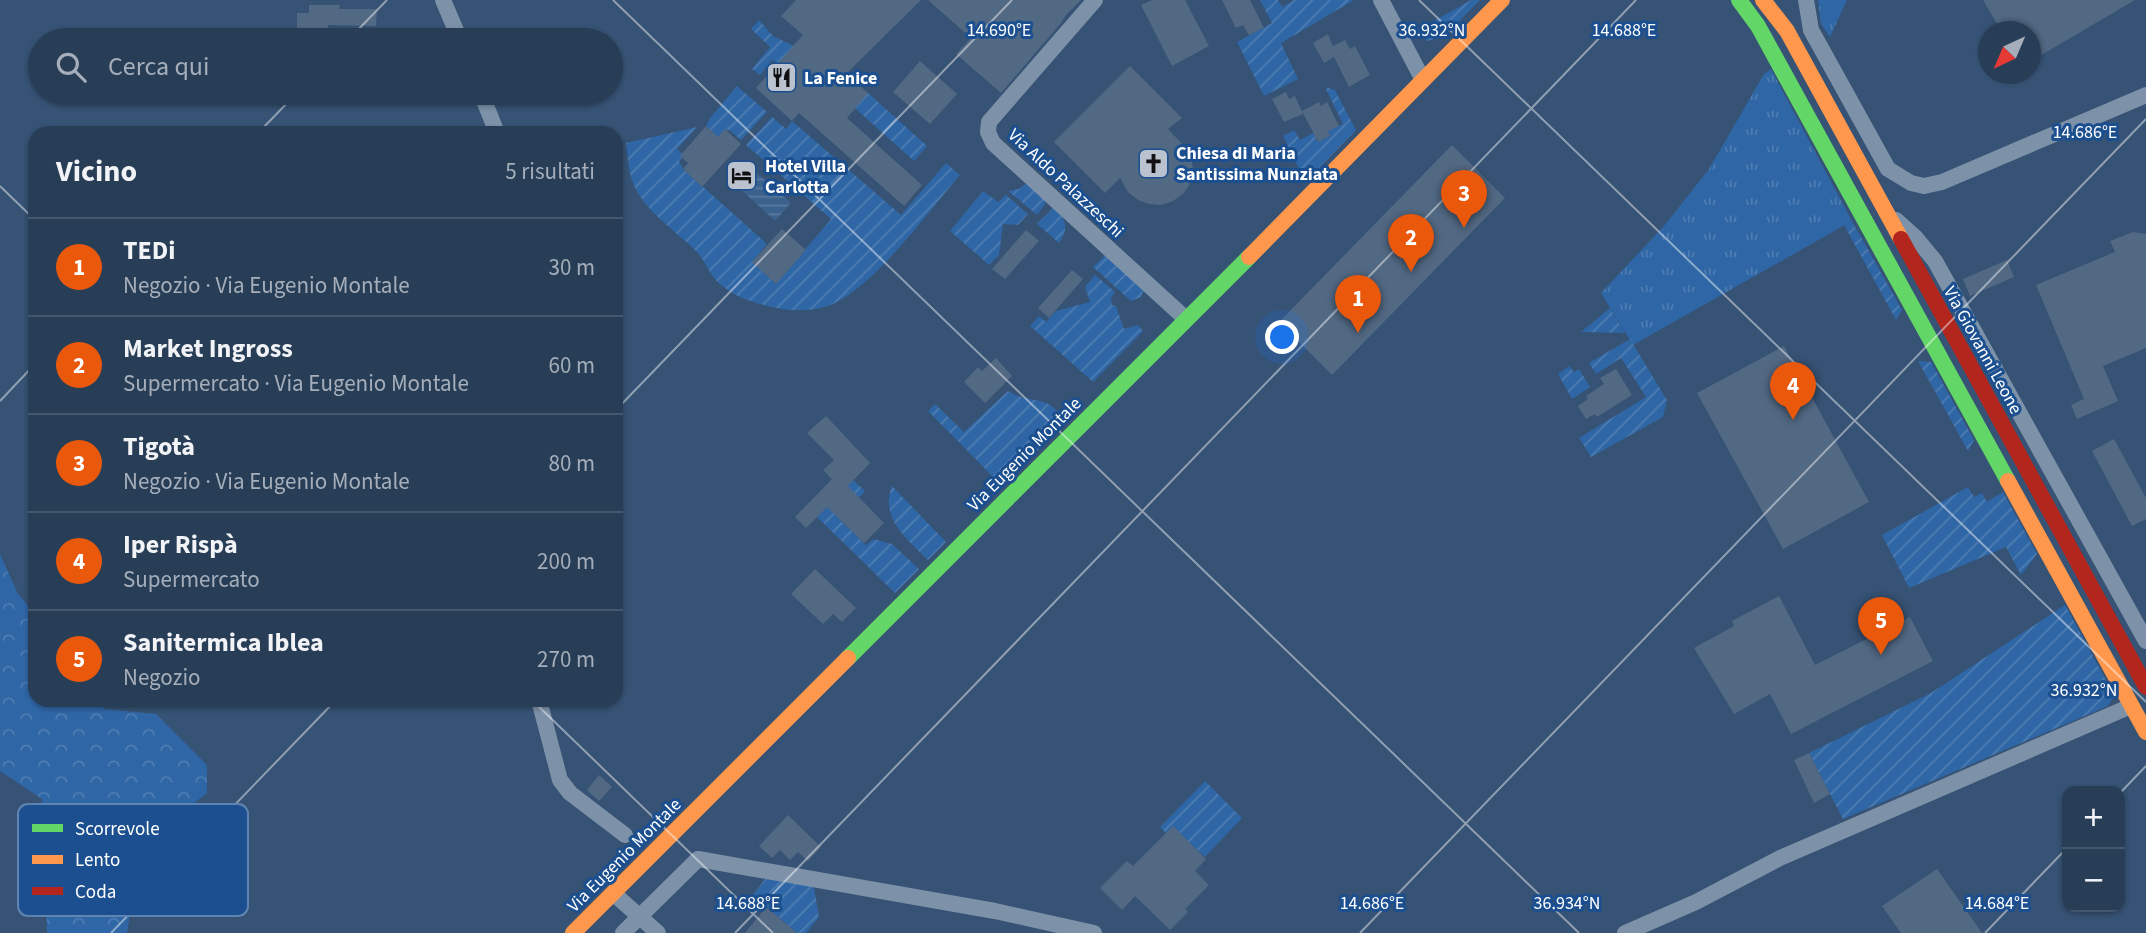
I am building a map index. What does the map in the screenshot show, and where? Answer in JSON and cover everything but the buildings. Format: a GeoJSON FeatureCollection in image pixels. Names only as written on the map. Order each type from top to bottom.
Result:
{"type":"FeatureCollection","features":[{"type":"Feature","properties":{"kind":"main road","name":"Via Eugenio Montale"},"geometry":{"type":"LineString","coordinates":[[573,933],[1502,0]]}},
{"type":"Feature","properties":{"kind":"main road"},"geometry":{"type":"LineString","coordinates":[[1740,0],[1758,26],[2146,732]]}},
{"type":"Feature","properties":{"kind":"main road"},"geometry":{"type":"LineString","coordinates":[[1763,0],[1787,31]]}},
{"type":"Feature","properties":{"kind":"main road"},"geometry":{"type":"LineString","coordinates":[[1776,0],[1787,31]]}},
{"type":"Feature","properties":{"kind":"main road","name":"Via Giovanni Leone"},"geometry":{"type":"LineString","coordinates":[[1787,31],[2146,687]]}},
{"type":"Feature","properties":{"kind":"street"},"geometry":{"type":"LineString","coordinates":[[443,0],[455,28]]}},
{"type":"Feature","properties":{"kind":"street","name":"Via Aldo Palazzeschi"},"geometry":{"type":"LineString","coordinates":[[1094,0],[989,122],[988,132],[993,143],[1186,319]]}},
{"type":"Feature","properties":{"kind":"street"},"geometry":{"type":"LineString","coordinates":[[1381,0],[1423,80]]}},
{"type":"Feature","properties":{"kind":"street"},"geometry":{"type":"LineString","coordinates":[[1806,0],[1811,30],[1888,169],[1911,183],[1924,186],[1942,183],[2146,95]]}},
{"type":"Feature","properties":{"kind":"street"},"geometry":{"type":"LineString","coordinates":[[486,105],[494,126]]}},
{"type":"Feature","properties":{"kind":"street"},"geometry":{"type":"LineString","coordinates":[[1883,208],[1916,238],[1935,261],[2146,641]]}},
{"type":"Feature","properties":{"kind":"street"},"geometry":{"type":"LineString","coordinates":[[1625,933],[1696,902],[1780,858],[2131,706]]}},
{"type":"Feature","properties":{"kind":"street"},"geometry":{"type":"LineString","coordinates":[[541,707],[560,780],[570,793],[625,835]]}},
{"type":"Feature","properties":{"kind":"street"},"geometry":{"type":"LineString","coordinates":[[623,933],[698,859],[995,911],[1094,933]]}},
{"type":"Feature","properties":{"kind":"street"},"geometry":{"type":"LineString","coordinates":[[613,893],[658,933]]}},
{"type":"Feature","properties":{"kind":"green space"},"geometry":{"type":"Polygon","coordinates":[[[1260,0],[1278,0],[1282,7],[1294,0],[1354,0],[1281,43],[1298,79],[1264,96],[1237,42],[1272,23],[1260,0]]]}},
{"type":"Feature","properties":{"kind":"green space"},"geometry":{"type":"Polygon","coordinates":[[[1471,0],[1480,0],[1444,37],[1427,41],[1416,31],[1471,0]]]}},
{"type":"Feature","properties":{"kind":"green space"},"geometry":{"type":"Polygon","coordinates":[[[1818,0],[1847,0],[1830,37],[1821,24],[1818,0]]]}},
{"type":"Feature","properties":{"kind":"green space"},"geometry":{"type":"Polygon","coordinates":[[[759,20],[773,36],[794,46],[778,63],[772,60],[760,75],[752,69],[770,47],[751,29],[759,20]]]}},
{"type":"Feature","properties":{"kind":"green space"},"geometry":{"type":"Polygon","coordinates":[[[1771,69],[1852,221],[1633,345],[1601,293],[1664,226],[1709,169],[1764,74],[1771,69]]]}},
{"type":"Feature","properties":{"kind":"green space"},"geometry":{"type":"Polygon","coordinates":[[[737,86],[767,112],[741,140],[729,130],[725,130],[718,137],[706,126],[737,86]]]}},
{"type":"Feature","properties":{"kind":"green space"},"geometry":{"type":"Polygon","coordinates":[[[1325,87],[1335,90],[1356,130],[1316,171],[1307,172],[1299,169],[1283,136],[1294,130],[1300,140],[1313,133],[1318,142],[1330,136],[1328,131],[1343,124],[1325,87]]]}},
{"type":"Feature","properties":{"kind":"green space"},"geometry":{"type":"Polygon","coordinates":[[[837,92],[862,99],[868,93],[927,146],[914,161],[837,92]]]}},
{"type":"Feature","properties":{"kind":"green space"},"geometry":{"type":"Polygon","coordinates":[[[772,117],[786,129],[792,121],[901,215],[946,163],[960,175],[886,262],[853,292],[829,306],[801,310],[773,307],[747,300],[726,289],[713,277],[696,251],[651,210],[636,191],[631,175],[626,143],[697,127],[677,149],[684,155],[679,161],[683,169],[767,244],[752,262],[776,284],[831,219],[746,145],[772,117]]]}},
{"type":"Feature","properties":{"kind":"green space"},"geometry":{"type":"Polygon","coordinates":[[[1027,183],[1047,201],[1037,215],[1008,191],[1019,189],[1027,183]]]}},
{"type":"Feature","properties":{"kind":"green space"},"geometry":{"type":"Polygon","coordinates":[[[983,191],[998,202],[1006,195],[1028,214],[1018,225],[1003,224],[999,255],[989,265],[950,231],[983,191]]]}},
{"type":"Feature","properties":{"kind":"green space"},"geometry":{"type":"Polygon","coordinates":[[[1054,207],[1065,224],[1059,243],[1037,224],[1054,207]]]}},
{"type":"Feature","properties":{"kind":"green space"},"geometry":{"type":"Polygon","coordinates":[[[1852,221],[1902,310],[1896,320],[1844,225],[1852,221]]]}},
{"type":"Feature","properties":{"kind":"green space"},"geometry":{"type":"Polygon","coordinates":[[[1105,255],[1144,290],[1141,297],[1131,301],[1093,267],[1105,255]]]}},
{"type":"Feature","properties":{"kind":"green space"},"geometry":{"type":"Polygon","coordinates":[[[1095,275],[1115,292],[1111,298],[1112,305],[1116,306],[1124,329],[1138,325],[1143,331],[1093,382],[1030,326],[1039,316],[1046,322],[1056,311],[1090,302],[1085,287],[1095,275]]]}},
{"type":"Feature","properties":{"kind":"green space"},"geometry":{"type":"Polygon","coordinates":[[[1610,308],[1625,333],[1581,332],[1610,308]]]}},
{"type":"Feature","properties":{"kind":"green space"},"geometry":{"type":"Polygon","coordinates":[[[1630,339],[1667,400],[1663,417],[1591,457],[1579,438],[1646,397],[1621,358],[1596,374],[1589,363],[1630,339]]]}},
{"type":"Feature","properties":{"kind":"green space"},"geometry":{"type":"Polygon","coordinates":[[[1918,361],[1931,362],[1974,440],[1968,451],[1918,361]]]}},
{"type":"Feature","properties":{"kind":"green space"},"geometry":{"type":"Polygon","coordinates":[[[1569,366],[1574,372],[1579,369],[1590,387],[1572,399],[1558,374],[1569,366]]]}},
{"type":"Feature","properties":{"kind":"green space"},"geometry":{"type":"Polygon","coordinates":[[[1008,391],[1050,405],[1067,421],[1002,486],[928,411],[935,404],[964,432],[1008,391]]]}},
{"type":"Feature","properties":{"kind":"green space"},"geometry":{"type":"Polygon","coordinates":[[[853,480],[865,491],[840,520],[866,545],[874,539],[892,544],[919,569],[895,593],[817,517],[853,480]]]}},
{"type":"Feature","properties":{"kind":"green space"},"geometry":{"type":"Polygon","coordinates":[[[892,486],[946,542],[928,560],[904,536],[892,518],[889,498],[892,486]]]}},
{"type":"Feature","properties":{"kind":"green space"},"geometry":{"type":"Polygon","coordinates":[[[1968,487],[1974,497],[1982,493],[1987,502],[2003,492],[2037,554],[2021,575],[2006,547],[1909,588],[1882,535],[1968,487]]]}},
{"type":"Feature","properties":{"kind":"green space"},"geometry":{"type":"Polygon","coordinates":[[[0,554],[18,594],[28,606],[28,707],[103,707],[156,714],[207,765],[207,793],[193,804],[42,804],[42,799],[0,771],[0,554]]]}},
{"type":"Feature","properties":{"kind":"green space"},"geometry":{"type":"Polygon","coordinates":[[[2065,605],[2112,691],[2113,698],[2108,706],[1843,819],[1809,753],[1931,693],[2065,605]]]}},
{"type":"Feature","properties":{"kind":"green space"},"geometry":{"type":"Polygon","coordinates":[[[1205,781],[1242,818],[1205,857],[1173,827],[1166,833],[1160,827],[1205,781]]]}},
{"type":"Feature","properties":{"kind":"green space"},"geometry":{"type":"Polygon","coordinates":[[[766,878],[814,887],[819,917],[806,933],[789,933],[792,929],[753,895],[766,878]]]}},
{"type":"Feature","properties":{"kind":"green space"},"geometry":{"type":"Polygon","coordinates":[[[46,916],[130,916],[127,933],[47,933],[46,916]]]}},
{"type":"Feature","properties":{"kind":"shaded area"},"geometry":{"type":"Polygon","coordinates":[[[755,171],[791,203],[775,221],[739,188],[755,171]]]}},
{"type":"Feature","properties":{"kind":"traffic: fast"},"geometry":{"type":"LineString","coordinates":[[1739,0],[1758,26],[2008,481]]}},
{"type":"Feature","properties":{"kind":"traffic: fast"},"geometry":{"type":"LineString","coordinates":[[848,658],[1249,257]]}},
{"type":"Feature","properties":{"kind":"traffic: slow"},"geometry":{"type":"LineString","coordinates":[[1249,257],[1502,0]]}},
{"type":"Feature","properties":{"kind":"traffic: slow"},"geometry":{"type":"LineString","coordinates":[[1763,0],[1787,31],[1901,239]]}},
{"type":"Feature","properties":{"kind":"traffic: slow"},"geometry":{"type":"LineString","coordinates":[[2008,481],[2146,732]]}},
{"type":"Feature","properties":{"kind":"traffic: slow"},"geometry":{"type":"LineString","coordinates":[[573,933],[848,658]]}},
{"type":"Feature","properties":{"kind":"traffic: jam"},"geometry":{"type":"LineString","coordinates":[[1901,239],[2146,687]]}},
{"type":"Feature","properties":{"kind":"place","name":"La Fenice"},"geometry":{"type":"Point","coordinates":[781,78]}},
{"type":"Feature","properties":{"kind":"place","name":"Chiesa di Maria Santissima Nunziata"},"geometry":{"type":"Point","coordinates":[1153,163]}},
{"type":"Feature","properties":{"kind":"place","name":"Hotel Villa Carlotta"},"geometry":{"type":"Point","coordinates":[742,176]}},
{"type":"Feature","properties":{"kind":"place","name":"Tigotà"},"geometry":{"type":"Point","coordinates":[1464,228]}},
{"type":"Feature","properties":{"kind":"place","name":"Market Ingross"},"geometry":{"type":"Point","coordinates":[1411,272]}},
{"type":"Feature","properties":{"kind":"place","name":"TEDi"},"geometry":{"type":"Point","coordinates":[1358,333]}},
{"type":"Feature","properties":{"kind":"place","name":"Iper Rispà"},"geometry":{"type":"Point","coordinates":[1793,420]}},
{"type":"Feature","properties":{"kind":"place","name":"Sanitermica Iblea"},"geometry":{"type":"Point","coordinates":[1881,655]}}]}
